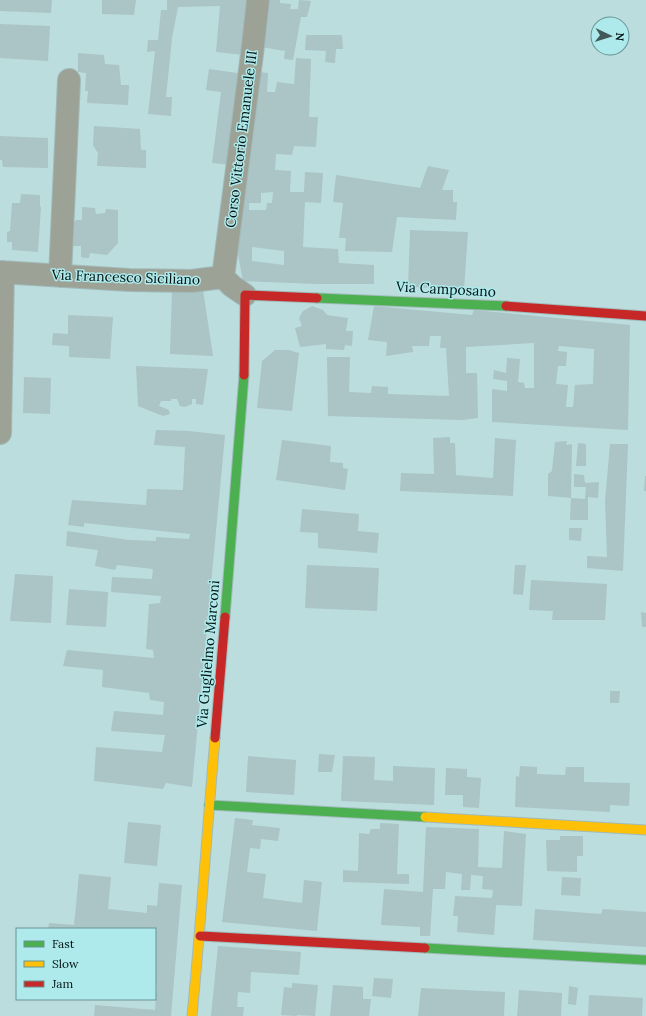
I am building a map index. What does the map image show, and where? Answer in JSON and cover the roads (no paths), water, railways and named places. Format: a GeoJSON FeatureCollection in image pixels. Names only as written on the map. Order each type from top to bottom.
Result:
{"type":"FeatureCollection","features":[{"type":"Feature","properties":{"kind":"street","name":"Corso Vittorio Emanuele III"},"geometry":{"type":"LineString","coordinates":[[223,277],[258,0]]}},
{"type":"Feature","properties":{"kind":"street"},"geometry":{"type":"LineString","coordinates":[[60,276],[69,80]]}},
{"type":"Feature","properties":{"kind":"street","name":"Via Francesco Siciliano"},"geometry":{"type":"LineString","coordinates":[[1,272],[161,281],[204,280],[223,277]]}},
{"type":"Feature","properties":{"kind":"street"},"geometry":{"type":"LineString","coordinates":[[0,434],[1,272]]}},
{"type":"Feature","properties":{"kind":"street"},"geometry":{"type":"LineString","coordinates":[[223,277],[232,286],[245,295]]}},
{"type":"Feature","properties":{"kind":"street","name":"Via Camposano"},"geometry":{"type":"LineString","coordinates":[[245,295],[492,305],[646,316]]}},
{"type":"Feature","properties":{"kind":"street","name":"Via Guglielmo Marconi"},"geometry":{"type":"LineString","coordinates":[[192,1016],[200,936],[208,805],[216,732],[244,374],[245,295]]}},
{"type":"Feature","properties":{"kind":"street"},"geometry":{"type":"LineString","coordinates":[[208,805],[646,830]]}},
{"type":"Feature","properties":{"kind":"street"},"geometry":{"type":"LineString","coordinates":[[200,936],[646,960]]}}]}
